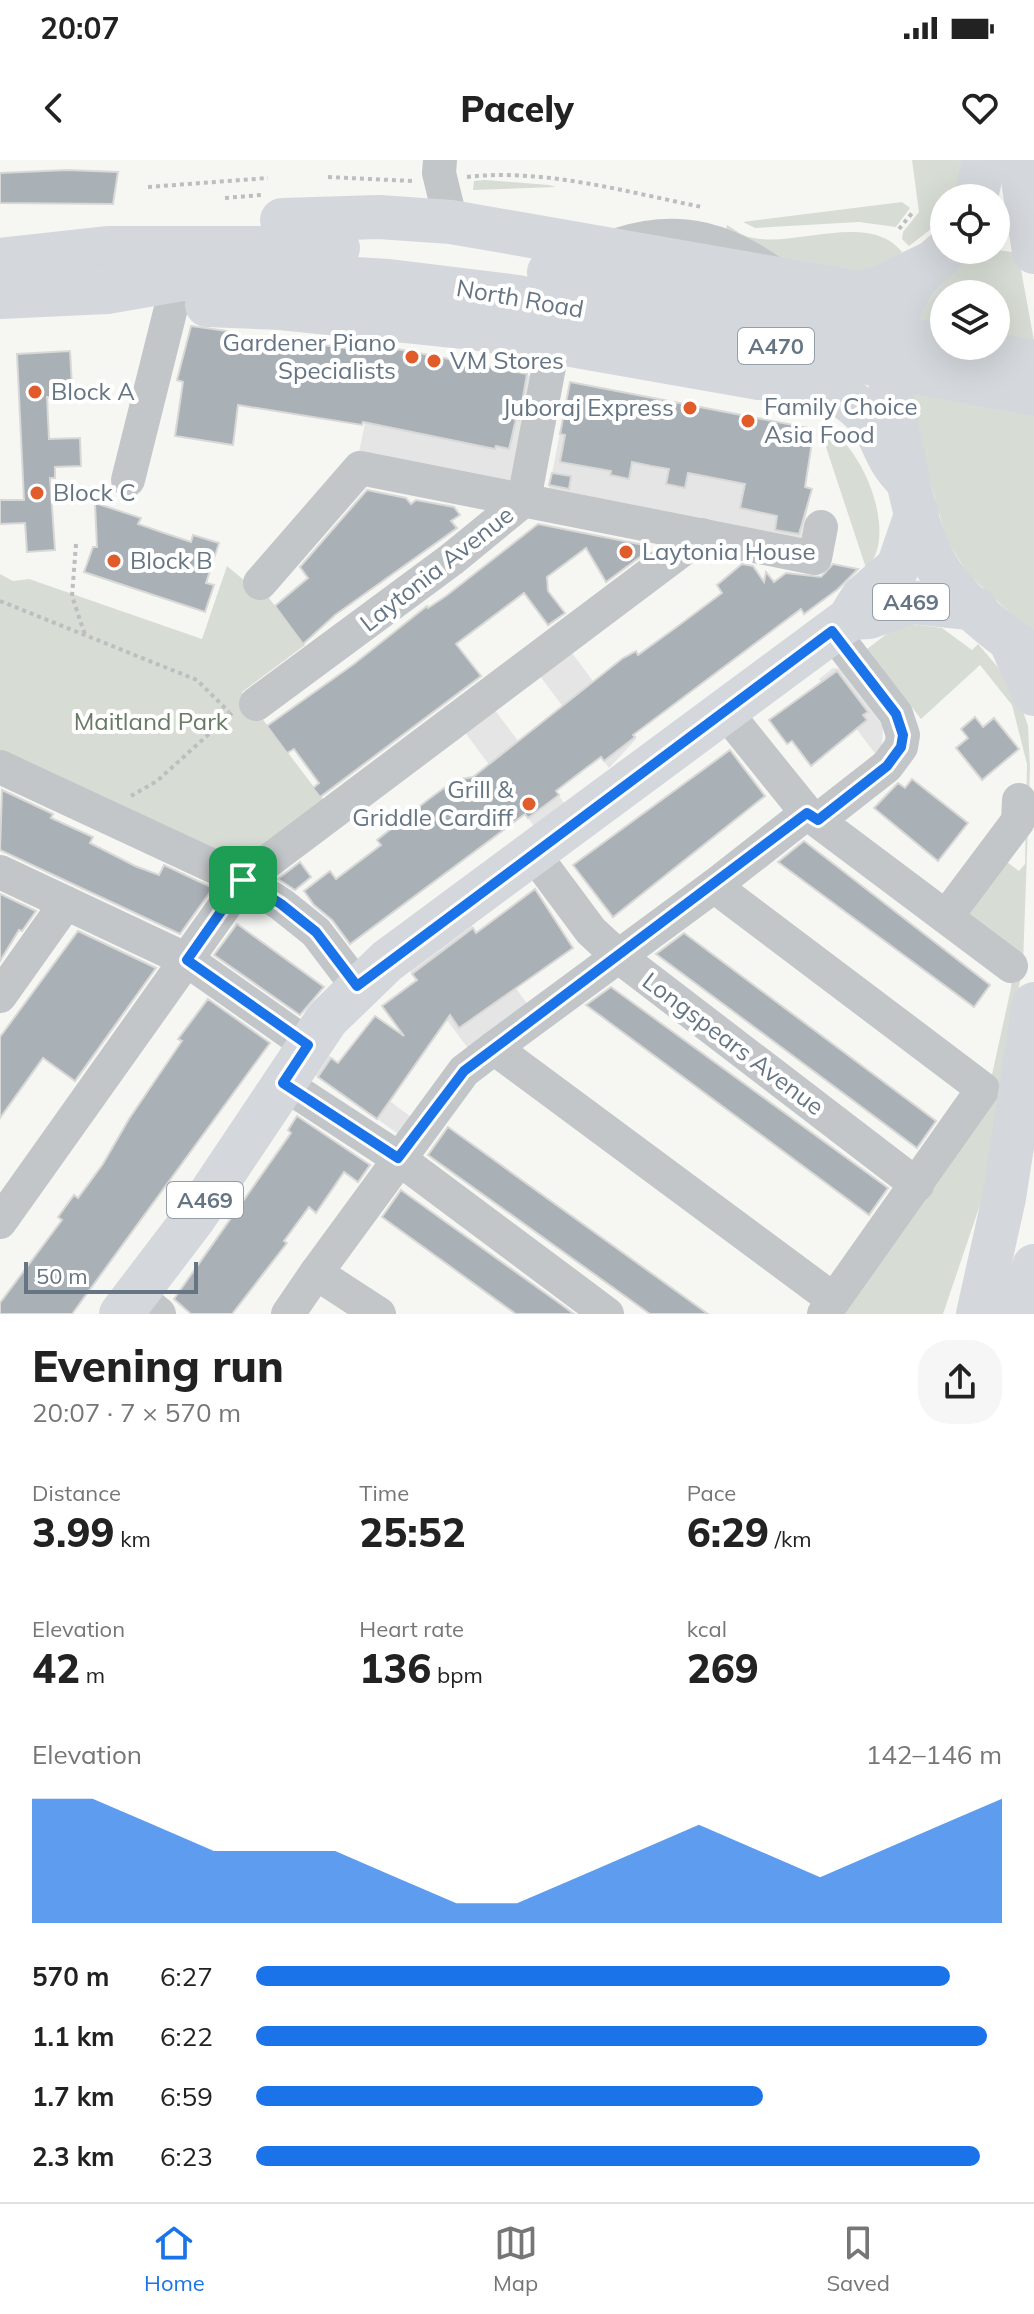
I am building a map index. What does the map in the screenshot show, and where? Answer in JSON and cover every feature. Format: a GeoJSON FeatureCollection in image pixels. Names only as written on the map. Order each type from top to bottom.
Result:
{"type":"FeatureCollection","features":[{"type":"Feature","properties":{"kind":"main road"},"geometry":{"type":"LineString","coordinates":[[979,184],[984,160]]}},
{"type":"Feature","properties":{"kind":"main road"},"geometry":{"type":"LineString","coordinates":[[1019,234],[1020,160]]}},
{"type":"Feature","properties":{"kind":"main road"},"geometry":{"type":"LineString","coordinates":[[107,248],[166,230],[243,222],[379,217],[443,185],[609,248],[786,282],[858,293],[881,287],[930,261]]}},
{"type":"Feature","properties":{"kind":"main road","name":"North Road"},"geometry":{"type":"LineString","coordinates":[[0,260],[107,248],[254,261],[346,278],[458,288],[1034,394]]}},
{"type":"Feature","properties":{"kind":"main road","name":"North Road"},"geometry":{"type":"LineString","coordinates":[[0,297],[107,292],[182,279],[254,261],[404,252],[478,260],[930,343]]}},
{"type":"Feature","properties":{"kind":"main road"},"geometry":{"type":"LineString","coordinates":[[931,264],[914,280],[899,308],[889,346],[890,395],[912,496],[940,572],[976,609],[1022,648],[1034,694]]}},
{"type":"Feature","properties":{"kind":"main road"},"geometry":{"type":"LineString","coordinates":[[107,292],[172,304],[321,311],[554,340],[759,378],[791,378],[828,388],[862,410],[876,430],[891,465],[912,496]]}},
{"type":"Feature","properties":{"kind":"main road","name":"North Road"},"geometry":{"type":"LineString","coordinates":[[1010,358],[1034,362]]}},
{"type":"Feature","properties":{"kind":"main road","name":"A469"},"geometry":{"type":"LineString","coordinates":[[139,1308],[332,1012],[357,986],[840,625],[862,598],[898,567],[912,496]]}},
{"type":"Feature","properties":{"kind":"main road","name":"A469"},"geometry":{"type":"LineString","coordinates":[[840,625],[911,602],[976,609]]}},
{"type":"Feature","properties":{"kind":"main road"},"geometry":{"type":"LineString","coordinates":[[978,1314],[1004,1198],[1034,1004]]}},
{"type":"Feature","properties":{"kind":"main road"},"geometry":{"type":"LineString","coordinates":[[958,1314],[1004,1198]]}},
{"type":"Feature","properties":{"kind":"main road"},"geometry":{"type":"LineString","coordinates":[[1019,1314],[1034,1266]]}},
{"type":"Feature","properties":{"kind":"street"},"geometry":{"type":"LineString","coordinates":[[127,480],[172,304]]}},
{"type":"Feature","properties":{"kind":"street","name":"Laytonia Avenue"},"geometry":{"type":"LineString","coordinates":[[241,709],[452,559],[524,500],[554,340]]}},
{"type":"Feature","properties":{"kind":"street"},"geometry":{"type":"LineString","coordinates":[[260,583],[360,468],[815,558],[821,527]]}},
{"type":"Feature","properties":{"kind":"street"},"geometry":{"type":"LineString","coordinates":[[0,1222],[243,880],[702,535]]}},
{"type":"Feature","properties":{"kind":"street"},"geometry":{"type":"LineString","coordinates":[[288,1314],[398,1158],[464,1071],[714,886],[887,766],[901,747],[903,735],[896,714],[840,625]]}},
{"type":"Feature","properties":{"kind":"street"},"geometry":{"type":"LineString","coordinates":[[724,710],[813,816],[1011,966]]}},
{"type":"Feature","properties":{"kind":"street"},"geometry":{"type":"LineString","coordinates":[[0,767],[243,880],[281,904],[316,932],[357,986]]}},
{"type":"Feature","properties":{"kind":"street"},"geometry":{"type":"LineString","coordinates":[[946,917],[1019,810]]}},
{"type":"Feature","properties":{"kind":"street","name":"Longspears Avenue"},"geometry":{"type":"LineString","coordinates":[[533,853],[591,931],[618,956],[917,1185]]}},
{"type":"Feature","properties":{"kind":"street"},"geometry":{"type":"LineString","coordinates":[[0,872],[187,960],[308,1045]]}},
{"type":"Feature","properties":{"kind":"street"},"geometry":{"type":"LineString","coordinates":[[494,1048],[829,1307],[983,1089],[714,886]]}},
{"type":"Feature","properties":{"kind":"street"},"geometry":{"type":"LineString","coordinates":[[4,982],[66,903]]}},
{"type":"Feature","properties":{"kind":"street"},"geometry":{"type":"LineString","coordinates":[[283,1083],[398,1158],[607,1314]]}},
{"type":"Feature","properties":{"kind":"street"},"geometry":{"type":"LineString","coordinates":[[316,1273],[379,1314]]}},
{"type":"Feature","properties":{"kind":"path"},"geometry":{"type":"LineString","coordinates":[[328,177],[443,185],[488,175],[564,182],[702,207]]}},
{"type":"Feature","properties":{"kind":"path"},"geometry":{"type":"LineString","coordinates":[[148,187],[268,178]]}},
{"type":"Feature","properties":{"kind":"path"},"geometry":{"type":"LineString","coordinates":[[225,198],[261,195]]}},
{"type":"Feature","properties":{"kind":"path"},"geometry":{"type":"LineString","coordinates":[[899,229],[913,212]]}},
{"type":"Feature","properties":{"kind":"path"},"geometry":{"type":"LineString","coordinates":[[76,544],[72,596],[85,635]]}},
{"type":"Feature","properties":{"kind":"path"},"geometry":{"type":"LineString","coordinates":[[0,601],[197,680],[241,709],[148,788],[129,798],[121,797]]}},
{"type":"Feature","properties":{"kind":"shaded area"},"geometry":{"type":"Polygon","coordinates":[[[381,346],[533,376],[509,491],[357,462],[381,346]]]}},
{"type":"Feature","properties":{"kind":"shaded area"},"geometry":{"type":"Polygon","coordinates":[[[570,382],[814,429],[805,487],[812,489],[801,539],[547,499],[570,382]]]}},
{"type":"Feature","properties":{"kind":"shaded area"},"geometry":{"type":"Polygon","coordinates":[[[566,645],[636,739],[609,768],[534,668],[566,645]]]}},
{"type":"Feature","properties":{"kind":"shaded area"},"geometry":{"type":"Polygon","coordinates":[[[833,668],[840,669],[883,726],[882,748],[877,756],[819,679],[833,668]]]}},
{"type":"Feature","properties":{"kind":"shaded area"},"geometry":{"type":"Polygon","coordinates":[[[489,702],[564,803],[534,826],[459,724],[489,702]]]}},
{"type":"Feature","properties":{"kind":"shaded area"},"geometry":{"type":"Polygon","coordinates":[[[471,925],[533,1012],[474,1056],[410,971],[471,925]]]}},
{"type":"Feature","properties":{"kind":"shaded area"},"geometry":{"type":"Polygon","coordinates":[[[328,1055],[419,1123],[407,1140],[315,1075],[328,1055]]]}},
{"type":"Feature","properties":{"kind":"green space"},"geometry":{"type":"Polygon","coordinates":[[[912,160],[971,160],[963,184],[930,184],[930,230],[909,246],[902,239],[903,232],[919,212],[912,160]]]}},
{"type":"Feature","properties":{"kind":"green space"},"geometry":{"type":"Polygon","coordinates":[[[474,181],[556,187],[473,190],[474,181]]]}},
{"type":"Feature","properties":{"kind":"green space"},"geometry":{"type":"Polygon","coordinates":[[[902,202],[910,208],[896,227],[859,222],[755,228],[743,222],[902,202]]]}},
{"type":"Feature","properties":{"kind":"green space"},"geometry":{"type":"Polygon","coordinates":[[[727,225],[746,236],[767,239],[830,233],[870,234],[888,240],[902,252],[877,272],[825,274],[724,237],[727,225]]]}},
{"type":"Feature","properties":{"kind":"green space"},"geometry":{"type":"Polygon","coordinates":[[[1010,252],[1018,253],[1034,341],[1010,340],[1010,280],[945,280],[958,264],[1010,264],[1010,252]]]}},
{"type":"Feature","properties":{"kind":"green space"},"geometry":{"type":"Polygon","coordinates":[[[930,299],[930,326],[911,323],[930,299]]]}},
{"type":"Feature","properties":{"kind":"green space"},"geometry":{"type":"Polygon","coordinates":[[[905,387],[1034,411],[1034,635],[968,574],[946,539],[905,387]]]}},
{"type":"Feature","properties":{"kind":"green space"},"geometry":{"type":"Polygon","coordinates":[[[827,429],[853,454],[873,494],[879,536],[876,554],[866,568],[822,435],[827,429]]]}},
{"type":"Feature","properties":{"kind":"green space","name":"Maitland Park"},"geometry":{"type":"Polygon","coordinates":[[[227,566],[251,586],[262,589],[305,645],[242,692],[326,803],[243,866],[0,761],[0,574],[13,581],[29,579],[202,639],[227,566]]]}},
{"type":"Feature","properties":{"kind":"green space"},"geometry":{"type":"Polygon","coordinates":[[[912,624],[942,628],[972,650],[978,644],[1002,672],[1022,708],[1028,726],[1030,768],[1023,964],[983,1196],[943,1314],[832,1314],[988,1093],[1011,988],[1014,949],[965,912],[1007,862],[1019,871],[1025,864],[1027,764],[1012,705],[980,665],[921,719],[867,649],[892,630],[912,624]]]}},
{"type":"Feature","properties":{"kind":"building"},"geometry":{"type":"Polygon","coordinates":[[[67,170],[118,172],[113,204],[0,203],[0,173],[67,170]]]}},
{"type":"Feature","properties":{"kind":"building"},"geometry":{"type":"Polygon","coordinates":[[[191,326],[227,331],[227,337],[278,347],[315,350],[316,344],[379,353],[381,346],[527,374],[519,420],[516,419],[509,449],[496,446],[495,449],[363,422],[362,425],[238,405],[233,445],[175,436],[183,382],[177,380],[191,326]]]}},
{"type":"Feature","properties":{"kind":"building"},"geometry":{"type":"Polygon","coordinates":[[[70,351],[72,386],[51,387],[52,397],[47,397],[49,439],[80,438],[81,466],[55,467],[55,478],[50,478],[55,550],[27,552],[25,523],[0,524],[0,500],[24,500],[17,354],[70,351]]]}},
{"type":"Feature","properties":{"kind":"building"},"geometry":{"type":"Polygon","coordinates":[[[570,382],[814,429],[805,487],[812,489],[799,534],[775,530],[777,516],[740,508],[745,484],[688,473],[685,488],[666,484],[669,469],[632,462],[629,479],[610,475],[611,471],[560,462],[565,435],[560,434],[570,382]]]}},
{"type":"Feature","properties":{"kind":"building"},"geometry":{"type":"Polygon","coordinates":[[[552,473],[571,476],[569,489],[549,485],[552,473]]]}},
{"type":"Feature","properties":{"kind":"building"},"geometry":{"type":"Polygon","coordinates":[[[367,490],[406,498],[411,504],[416,500],[454,507],[460,515],[451,521],[457,528],[335,615],[303,644],[275,606],[308,578],[300,567],[367,490]]]}},
{"type":"Feature","properties":{"kind":"building","name":"Block B"},"geometry":{"type":"Polygon","coordinates":[[[95,503],[141,518],[138,524],[191,542],[193,535],[219,543],[206,583],[214,585],[205,612],[84,572],[93,547],[97,547],[95,503]]]}},
{"type":"Feature","properties":{"kind":"building"},"geometry":{"type":"Polygon","coordinates":[[[538,524],[649,546],[648,551],[606,582],[586,548],[547,577],[548,591],[565,613],[548,625],[524,593],[456,644],[481,676],[320,797],[313,788],[319,783],[294,749],[287,753],[267,726],[354,664],[427,606],[446,596],[538,524]]]}},
{"type":"Feature","properties":{"kind":"building"},"geometry":{"type":"Polygon","coordinates":[[[742,564],[753,566],[764,582],[766,572],[774,582],[786,573],[821,577],[833,564],[858,569],[838,589],[804,614],[801,609],[633,735],[635,737],[604,761],[601,757],[586,768],[556,791],[559,795],[528,818],[525,814],[350,944],[332,920],[314,905],[304,891],[330,871],[336,879],[381,845],[377,840],[429,799],[455,780],[473,777],[623,658],[636,651],[638,655],[674,629],[722,593],[717,585],[742,564]]]}},
{"type":"Feature","properties":{"kind":"building"},"geometry":{"type":"Polygon","coordinates":[[[837,671],[868,712],[863,715],[867,720],[811,766],[792,741],[787,744],[769,720],[837,671]]]}},
{"type":"Feature","properties":{"kind":"building"},"geometry":{"type":"Polygon","coordinates":[[[975,717],[983,727],[994,718],[1019,749],[982,780],[956,748],[968,738],[961,729],[975,717]]]}},
{"type":"Feature","properties":{"kind":"building"},"geometry":{"type":"Polygon","coordinates":[[[730,750],[765,796],[613,917],[573,865],[730,750]]]}},
{"type":"Feature","properties":{"kind":"building"},"geometry":{"type":"Polygon","coordinates":[[[912,779],[968,823],[938,861],[874,808],[898,783],[905,788],[912,779]]]}},
{"type":"Feature","properties":{"kind":"building"},"geometry":{"type":"Polygon","coordinates":[[[2,790],[53,814],[51,818],[93,837],[90,843],[135,866],[159,875],[164,865],[213,888],[180,934],[0,850],[2,790]]]}},
{"type":"Feature","properties":{"kind":"building"},"geometry":{"type":"Polygon","coordinates":[[[804,841],[990,985],[974,1007],[778,862],[804,841]]]}},
{"type":"Feature","properties":{"kind":"building"},"geometry":{"type":"Polygon","coordinates":[[[300,862],[311,877],[295,890],[278,879],[300,862]]]}},
{"type":"Feature","properties":{"kind":"building"},"geometry":{"type":"Polygon","coordinates":[[[535,889],[573,948],[459,1028],[450,1015],[377,1119],[318,1077],[331,1058],[338,1063],[375,1016],[404,1036],[382,1006],[417,980],[412,974],[473,928],[476,933],[535,889]]]}},
{"type":"Feature","properties":{"kind":"building"},"geometry":{"type":"Polygon","coordinates":[[[0,894],[36,911],[22,931],[19,930],[0,961],[0,894]]]}},
{"type":"Feature","properties":{"kind":"building"},"geometry":{"type":"Polygon","coordinates":[[[237,924],[324,987],[300,1015],[214,955],[237,924]]]}},
{"type":"Feature","properties":{"kind":"building"},"geometry":{"type":"Polygon","coordinates":[[[78,931],[156,968],[75,1081],[43,1058],[0,1118],[0,1037],[78,931]]]}},
{"type":"Feature","properties":{"kind":"building"},"geometry":{"type":"Polygon","coordinates":[[[684,933],[936,1121],[917,1148],[656,954],[684,933]]]}},
{"type":"Feature","properties":{"kind":"building"},"geometry":{"type":"Polygon","coordinates":[[[611,987],[888,1188],[869,1215],[586,1005],[611,987]]]}},
{"type":"Feature","properties":{"kind":"building"},"geometry":{"type":"Polygon","coordinates":[[[208,999],[270,1043],[72,1314],[0,1314],[0,1303],[62,1220],[58,1217],[74,1195],[78,1198],[103,1164],[129,1119],[182,1041],[178,1039],[208,999]]]}},
{"type":"Feature","properties":{"kind":"building"},"geometry":{"type":"Polygon","coordinates":[[[297,1116],[370,1165],[358,1182],[344,1172],[316,1213],[309,1207],[284,1241],[287,1243],[232,1314],[191,1314],[174,1299],[291,1133],[288,1130],[297,1116]]]}},
{"type":"Feature","properties":{"kind":"building"},"geometry":{"type":"Polygon","coordinates":[[[448,1127],[708,1314],[650,1314],[428,1155],[448,1127]]]}},
{"type":"Feature","properties":{"kind":"building"},"geometry":{"type":"Polygon","coordinates":[[[401,1190],[574,1314],[516,1314],[382,1217],[401,1190]]]}},
{"type":"Feature","properties":{"kind":"place","name":"Gardener Piano Specialists"},"geometry":{"type":"Point","coordinates":[412,357]}},
{"type":"Feature","properties":{"kind":"place","name":"VM Stores"},"geometry":{"type":"Point","coordinates":[434,361]}},
{"type":"Feature","properties":{"kind":"place","name":"Block A"},"geometry":{"type":"Point","coordinates":[35,392]}},
{"type":"Feature","properties":{"kind":"place","name":"Juboraj Express"},"geometry":{"type":"Point","coordinates":[690,408]}},
{"type":"Feature","properties":{"kind":"place","name":"Family Choice Asia Food"},"geometry":{"type":"Point","coordinates":[748,421]}},
{"type":"Feature","properties":{"kind":"place","name":"Block C"},"geometry":{"type":"Point","coordinates":[37,493]}},
{"type":"Feature","properties":{"kind":"place","name":"Laytonia House"},"geometry":{"type":"Point","coordinates":[626,552]}},
{"type":"Feature","properties":{"kind":"place","name":"Block B"},"geometry":{"type":"Point","coordinates":[114,561]}},
{"type":"Feature","properties":{"kind":"place","name":"Grill & Griddle Cardiff"},"geometry":{"type":"Point","coordinates":[529,804]}},
{"type":"Feature","properties":{"kind":"route"},"geometry":{"type":"LineString","coordinates":[[832,631],[896,714],[903,735],[901,747],[887,766],[818,820],[807,813],[714,886],[464,1071],[398,1158],[283,1083],[308,1045],[187,960],[243,880],[281,904],[316,932],[357,986],[832,631]]}}]}
